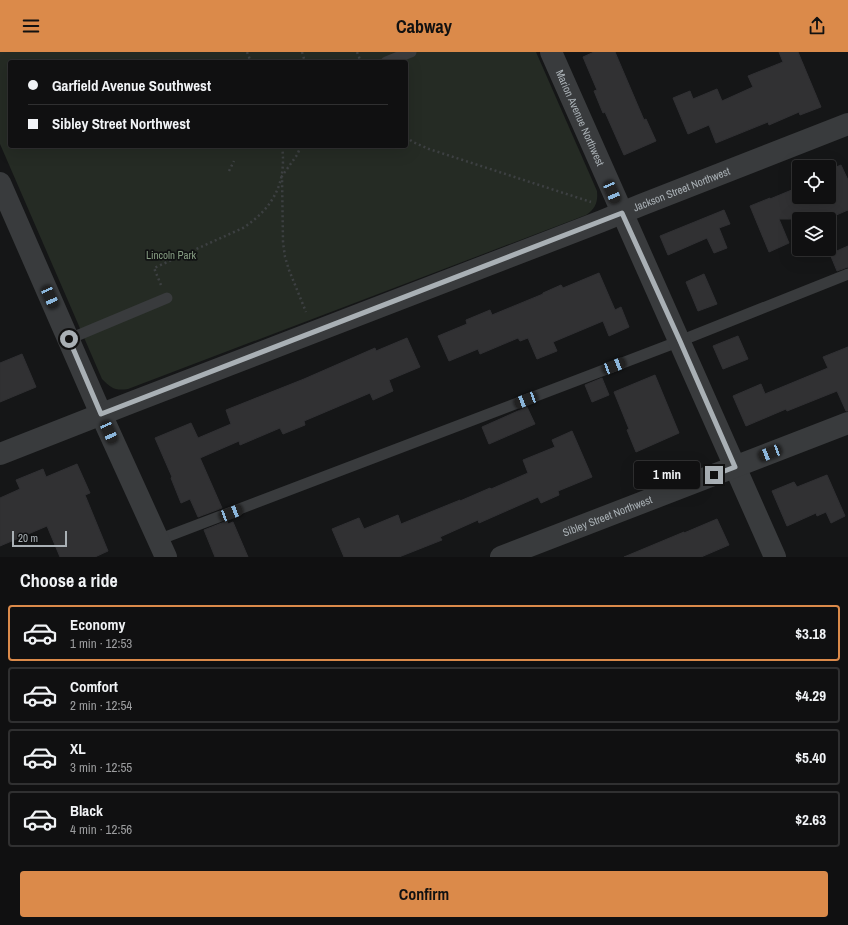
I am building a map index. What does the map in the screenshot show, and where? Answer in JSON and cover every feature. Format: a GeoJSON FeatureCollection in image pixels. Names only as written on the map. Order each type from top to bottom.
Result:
{"type":"FeatureCollection","features":[{"type":"Feature","properties":{"kind":"street","name":"Marion Avenue Northwest"},"geometry":{"type":"LineString","coordinates":[[551,52],[775,557]]}},
{"type":"Feature","properties":{"kind":"street","name":"Jackson Street Northwest"},"geometry":{"type":"LineString","coordinates":[[0,454],[848,124]]}},
{"type":"Feature","properties":{"kind":"street"},"geometry":{"type":"LineString","coordinates":[[0,183],[162,549]]}},
{"type":"Feature","properties":{"kind":"street","name":"Sibley Street Northwest"},"geometry":{"type":"LineString","coordinates":[[501,557],[848,423]]}},
{"type":"Feature","properties":{"kind":"lane"},"geometry":{"type":"LineString","coordinates":[[391,60],[411,52]]}},
{"type":"Feature","properties":{"kind":"lane"},"geometry":{"type":"LineString","coordinates":[[162,549],[848,274]]}},
{"type":"Feature","properties":{"kind":"lane"},"geometry":{"type":"LineString","coordinates":[[69,339],[167,298]]}},
{"type":"Feature","properties":{"kind":"path"},"geometry":{"type":"LineString","coordinates":[[408,138],[429,149],[591,202]]}},
{"type":"Feature","properties":{"kind":"path"},"geometry":{"type":"LineString","coordinates":[[282,148],[283,242],[285,257],[306,312]]}},
{"type":"Feature","properties":{"kind":"path"},"geometry":{"type":"LineString","coordinates":[[167,298],[154,268],[243,228],[254,221],[264,211],[272,199],[282,176],[300,148]]}},
{"type":"Feature","properties":{"kind":"path"},"geometry":{"type":"LineString","coordinates":[[228,171],[234,161]]}},
{"type":"Feature","properties":{"kind":"green space","name":"Lincoln Park"},"geometry":{"type":"Polygon","coordinates":[[[0,52],[536,52],[597,191],[596,204],[589,213],[128,389],[116,389],[111,387],[102,379],[0,144],[0,52]]]}},
{"type":"Feature","properties":{"kind":"building"},"geometry":{"type":"Polygon","coordinates":[[[594,52],[615,52],[644,120],[646,119],[656,141],[624,155],[605,112],[603,113],[594,91],[597,90],[583,57],[594,52]]]}},
{"type":"Feature","properties":{"kind":"building"},"geometry":{"type":"Polygon","coordinates":[[[779,52],[798,52],[821,107],[800,115],[799,112],[769,125],[768,122],[716,143],[709,125],[688,134],[673,98],[690,91],[693,99],[717,89],[722,101],[753,87],[748,76],[783,62],[779,52]]]}},
{"type":"Feature","properties":{"kind":"building"},"geometry":{"type":"Polygon","coordinates":[[[841,165],[848,180],[848,210],[836,215],[836,212],[792,212],[792,219],[779,219],[789,243],[769,252],[750,206],[792,190],[792,204],[836,204],[836,167],[841,165]]]}},
{"type":"Feature","properties":{"kind":"building"},"geometry":{"type":"Polygon","coordinates":[[[724,210],[730,224],[719,228],[727,248],[714,253],[707,238],[668,255],[660,236],[724,210]]]}},
{"type":"Feature","properties":{"kind":"building"},"geometry":{"type":"Polygon","coordinates":[[[848,246],[848,267],[837,271],[831,256],[836,256],[836,251],[848,246]]]}},
{"type":"Feature","properties":{"kind":"building"},"geometry":{"type":"Polygon","coordinates":[[[599,273],[615,310],[621,307],[629,327],[609,336],[603,321],[553,342],[557,351],[537,359],[528,338],[520,341],[518,338],[480,354],[478,349],[449,361],[438,336],[467,324],[466,320],[490,310],[492,315],[561,285],[563,288],[599,273]]]}},
{"type":"Feature","properties":{"kind":"building"},"geometry":{"type":"Polygon","coordinates":[[[704,274],[717,304],[698,311],[686,282],[704,274]]]}},
{"type":"Feature","properties":{"kind":"building"},"geometry":{"type":"Polygon","coordinates":[[[738,336],[748,359],[723,369],[713,346],[738,336]]]}},
{"type":"Feature","properties":{"kind":"building"},"geometry":{"type":"Polygon","coordinates":[[[407,338],[420,367],[389,380],[393,391],[373,400],[370,393],[304,421],[305,425],[283,434],[280,428],[240,445],[239,441],[200,458],[222,508],[198,517],[190,499],[181,503],[171,478],[172,477],[155,438],[191,423],[198,438],[231,424],[226,410],[304,379],[375,348],[376,351],[407,338]]]}},
{"type":"Feature","properties":{"kind":"building"},"geometry":{"type":"Polygon","coordinates":[[[848,347],[848,411],[846,411],[837,391],[787,411],[786,409],[746,426],[733,396],[761,384],[765,394],[828,368],[823,357],[848,347]]]}},
{"type":"Feature","properties":{"kind":"building"},"geometry":{"type":"Polygon","coordinates":[[[22,354],[36,387],[0,402],[0,363],[22,354]]]}},
{"type":"Feature","properties":{"kind":"building"},"geometry":{"type":"Polygon","coordinates":[[[655,375],[679,433],[636,452],[627,430],[629,429],[614,392],[655,375]]]}},
{"type":"Feature","properties":{"kind":"building"},"geometry":{"type":"Polygon","coordinates":[[[602,378],[609,395],[592,402],[585,385],[602,378]]]}},
{"type":"Feature","properties":{"kind":"building"},"geometry":{"type":"Polygon","coordinates":[[[527,407],[535,424],[489,444],[482,427],[527,407]]]}},
{"type":"Feature","properties":{"kind":"building"},"geometry":{"type":"Polygon","coordinates":[[[572,431],[592,477],[558,491],[559,495],[541,503],[538,497],[479,523],[478,520],[440,537],[442,540],[399,557],[344,557],[332,529],[359,518],[364,529],[398,515],[401,524],[490,488],[491,489],[528,473],[523,460],[555,447],[552,440],[572,431]]]}},
{"type":"Feature","properties":{"kind":"building"},"geometry":{"type":"Polygon","coordinates":[[[77,464],[90,493],[85,495],[108,551],[95,557],[60,557],[47,526],[0,546],[0,498],[20,489],[16,480],[43,469],[46,477],[77,464]]]}},
{"type":"Feature","properties":{"kind":"building"},"geometry":{"type":"Polygon","coordinates":[[[827,475],[845,516],[831,523],[826,512],[817,516],[816,513],[787,526],[772,491],[794,482],[797,487],[827,475]]]}},
{"type":"Feature","properties":{"kind":"building"},"geometry":{"type":"Polygon","coordinates":[[[717,519],[729,545],[701,557],[624,557],[684,533],[717,519]]]}},
{"type":"Feature","properties":{"kind":"building"},"geometry":{"type":"Polygon","coordinates":[[[227,521],[228,524],[233,522],[248,557],[215,557],[204,530],[227,521]]]}},
{"type":"Feature","properties":{"kind":"route"},"geometry":{"type":"LineString","coordinates":[[69,339],[101,414],[622,213],[735,467],[714,475]]}}]}
